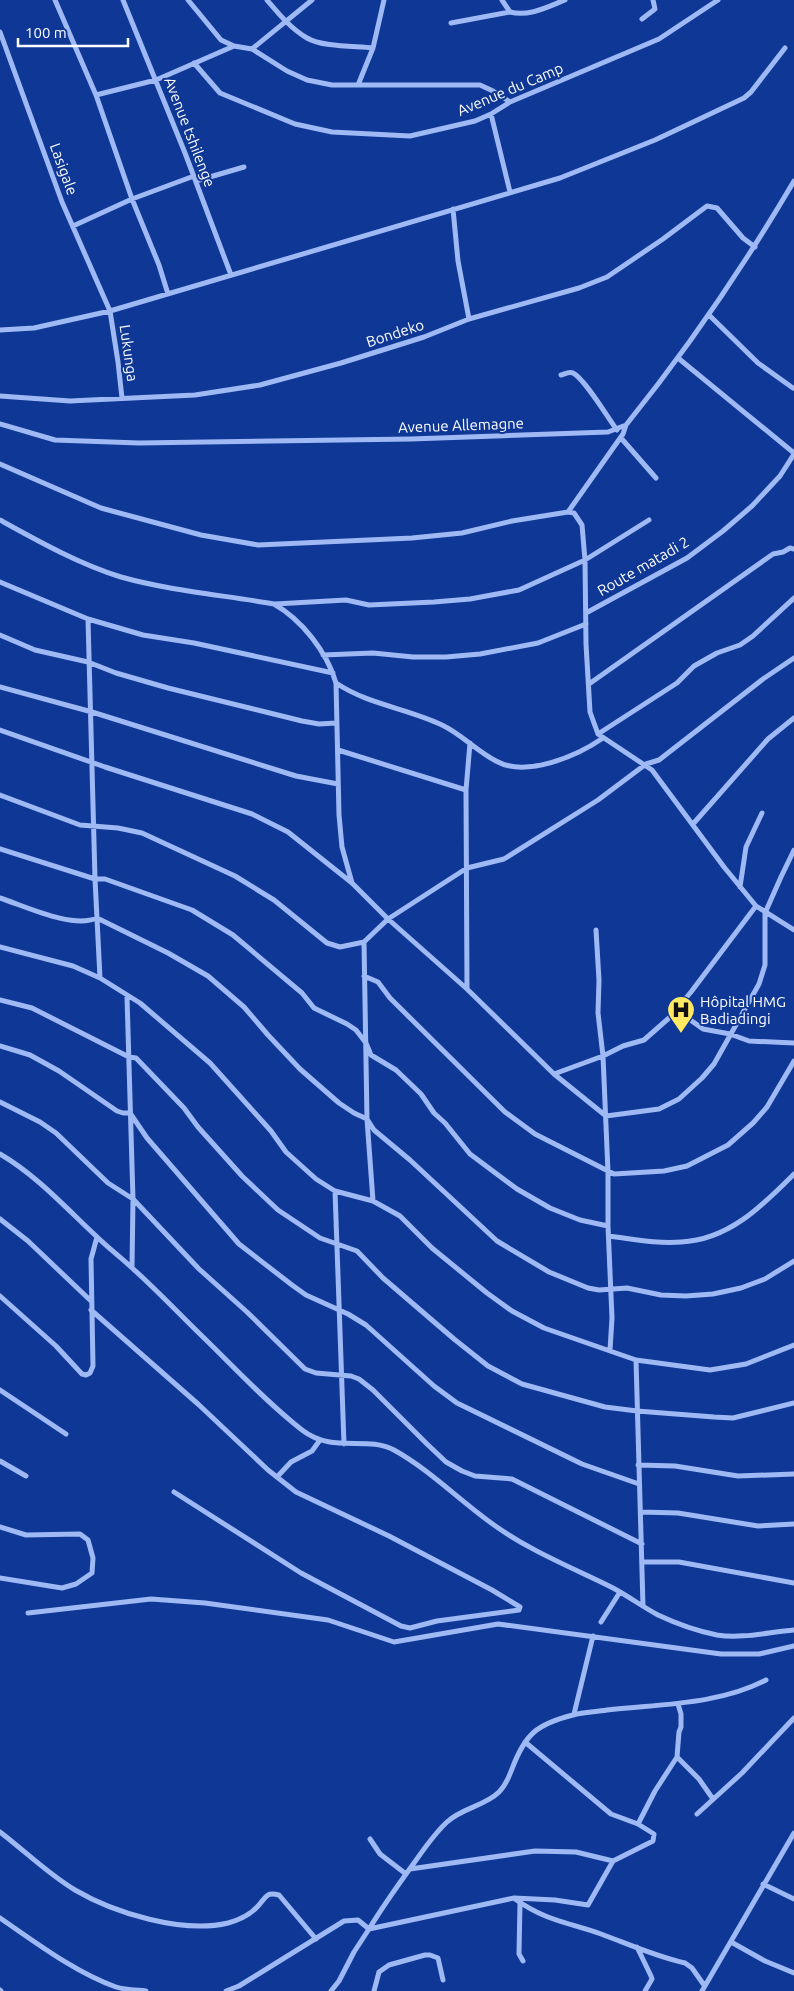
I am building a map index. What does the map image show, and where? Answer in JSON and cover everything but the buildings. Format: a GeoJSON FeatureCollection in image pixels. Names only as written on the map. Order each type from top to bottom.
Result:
{"type":"FeatureCollection","features":[{"type":"Feature","properties":{"kind":"street"},"geometry":{"type":"LineString","coordinates":[[55,0],[96,95],[132,200],[159,265],[168,294]]}},
{"type":"Feature","properties":{"kind":"street","name":"Avenue tshilenge"},"geometry":{"type":"LineString","coordinates":[[123,0],[195,179],[231,275]]}},
{"type":"Feature","properties":{"kind":"street"},"geometry":{"type":"LineString","coordinates":[[188,0],[221,40],[234,46],[252,49],[307,80],[332,85],[480,85],[510,102]]}},
{"type":"Feature","properties":{"kind":"street"},"geometry":{"type":"LineString","coordinates":[[267,0],[285,22],[306,38],[316,42],[373,48]]}},
{"type":"Feature","properties":{"kind":"street"},"geometry":{"type":"LineString","coordinates":[[252,49],[312,0]]}},
{"type":"Feature","properties":{"kind":"street"},"geometry":{"type":"LineString","coordinates":[[358,85],[373,48],[384,0]]}},
{"type":"Feature","properties":{"kind":"street"},"geometry":{"type":"LineString","coordinates":[[502,0],[510,12]]}},
{"type":"Feature","properties":{"kind":"street"},"geometry":{"type":"LineString","coordinates":[[451,23],[510,12],[518,14],[535,12],[565,0]]}},
{"type":"Feature","properties":{"kind":"street"},"geometry":{"type":"LineString","coordinates":[[642,19],[655,9],[653,0]]}},
{"type":"Feature","properties":{"kind":"street","name":"Avenue du Camp"},"geometry":{"type":"LineString","coordinates":[[194,63],[220,93],[295,124],[332,132],[410,136],[475,121],[491,114],[510,102],[652,42],[718,0]]}},
{"type":"Feature","properties":{"kind":"street","name":"Lasigale"},"geometry":{"type":"LineString","coordinates":[[0,32],[73,226],[110,312]]}},
{"type":"Feature","properties":{"kind":"street"},"geometry":{"type":"LineString","coordinates":[[96,95],[156,80],[234,46]]}},
{"type":"Feature","properties":{"kind":"street"},"geometry":{"type":"LineString","coordinates":[[0,330],[34,328],[110,312],[560,178],[646,144],[744,98],[751,92],[786,48]]}},
{"type":"Feature","properties":{"kind":"street"},"geometry":{"type":"LineString","coordinates":[[491,114],[510,192]]}},
{"type":"Feature","properties":{"kind":"street"},"geometry":{"type":"LineString","coordinates":[[73,226],[132,200],[195,179],[244,167]]}},
{"type":"Feature","properties":{"kind":"street","name":"Avenue Allemagne"},"geometry":{"type":"LineString","coordinates":[[0,424],[55,440],[139,443],[492,437],[617,430],[626,425],[710,315],[755,247],[794,180]]}},
{"type":"Feature","properties":{"kind":"street","name":"Bondeko"},"geometry":{"type":"LineString","coordinates":[[0,396],[70,401],[194,395],[260,385],[341,363],[424,337],[469,319],[579,288],[607,276],[707,206],[717,208],[742,238],[755,247]]}},
{"type":"Feature","properties":{"kind":"street"},"geometry":{"type":"LineString","coordinates":[[453,209],[458,261],[469,319]]}},
{"type":"Feature","properties":{"kind":"street","name":"Lukunga"},"geometry":{"type":"LineString","coordinates":[[110,312],[122,398]]}},
{"type":"Feature","properties":{"kind":"street"},"geometry":{"type":"LineString","coordinates":[[710,315],[758,363],[793,388]]}},
{"type":"Feature","properties":{"kind":"street"},"geometry":{"type":"LineString","coordinates":[[678,358],[794,454]]}},
{"type":"Feature","properties":{"kind":"street"},"geometry":{"type":"LineString","coordinates":[[561,375],[574,374],[590,392],[617,430]]}},
{"type":"Feature","properties":{"kind":"street"},"geometry":{"type":"LineString","coordinates":[[568,512],[620,438],[626,425]]}},
{"type":"Feature","properties":{"kind":"street"},"geometry":{"type":"LineString","coordinates":[[620,438],[656,478]]}},
{"type":"Feature","properties":{"kind":"street","name":"Route matadi 2"},"geometry":{"type":"LineString","coordinates":[[586,613],[687,558],[723,531],[752,506],[780,476],[794,454]]}},
{"type":"Feature","properties":{"kind":"street"},"geometry":{"type":"LineString","coordinates":[[0,464],[101,508],[201,535],[258,545],[429,537],[462,533],[512,521],[568,512],[574,513],[582,525],[585,560],[590,712],[598,734],[646,764],[756,906],[794,930]]}},
{"type":"Feature","properties":{"kind":"street"},"geometry":{"type":"LineString","coordinates":[[0,520],[85,563],[120,576],[188,592],[274,604],[346,600],[369,605],[470,599],[519,590],[585,560],[650,520]]}},
{"type":"Feature","properties":{"kind":"street"},"geometry":{"type":"LineString","coordinates":[[589,684],[773,554],[790,548],[794,549]]}},
{"type":"Feature","properties":{"kind":"street"},"geometry":{"type":"LineString","coordinates":[[0,582],[88,619],[143,635],[204,645],[333,673]]}},
{"type":"Feature","properties":{"kind":"street"},"geometry":{"type":"LineString","coordinates":[[598,734],[677,682],[694,666],[717,653],[740,645],[753,636],[794,598]]}},
{"type":"Feature","properties":{"kind":"street"},"geometry":{"type":"LineString","coordinates":[[274,604],[286,611],[298,622],[323,655],[336,683],[338,784],[342,847],[352,883]]}},
{"type":"Feature","properties":{"kind":"street"},"geometry":{"type":"LineString","coordinates":[[88,619],[88,662],[92,712],[93,827],[100,978]]}},
{"type":"Feature","properties":{"kind":"street"},"geometry":{"type":"LineString","coordinates":[[323,655],[373,653],[413,657],[446,657],[480,654],[538,644],[586,624]]}},
{"type":"Feature","properties":{"kind":"street"},"geometry":{"type":"LineString","coordinates":[[0,635],[35,650],[88,662],[116,673],[168,688],[302,721],[336,724]]}},
{"type":"Feature","properties":{"kind":"street"},"geometry":{"type":"LineString","coordinates":[[0,795],[80,826],[118,828],[142,833],[235,876],[274,900],[327,943],[340,947],[364,942],[388,919],[467,868],[504,859],[598,800],[646,764],[659,760],[763,679],[794,658]]}},
{"type":"Feature","properties":{"kind":"street"},"geometry":{"type":"LineString","coordinates":[[336,683],[364,699],[442,725],[497,763],[534,767],[551,763],[582,750],[603,738]]}},
{"type":"Feature","properties":{"kind":"street"},"geometry":{"type":"LineString","coordinates":[[0,687],[92,712],[296,776],[338,784]]}},
{"type":"Feature","properties":{"kind":"street"},"geometry":{"type":"LineString","coordinates":[[692,824],[768,739],[794,718]]}},
{"type":"Feature","properties":{"kind":"street"},"geometry":{"type":"LineString","coordinates":[[0,730],[252,814],[288,832],[352,883],[388,919],[467,989],[554,1074],[606,1116],[659,1109],[679,1099],[714,1064],[759,984],[765,964],[766,914],[794,850]]}},
{"type":"Feature","properties":{"kind":"street"},"geometry":{"type":"LineString","coordinates":[[467,989],[466,790],[470,743]]}},
{"type":"Feature","properties":{"kind":"street"},"geometry":{"type":"LineString","coordinates":[[338,750],[466,790]]}},
{"type":"Feature","properties":{"kind":"street"},"geometry":{"type":"LineString","coordinates":[[740,887],[746,847],[762,813]]}},
{"type":"Feature","properties":{"kind":"street"},"geometry":{"type":"LineString","coordinates":[[0,849],[95,880],[105,879],[165,900],[192,910],[233,935],[302,993],[314,1008],[356,1030],[366,1043],[371,1055],[396,1070],[421,1094],[434,1113],[453,1132],[470,1154],[517,1189],[550,1208],[580,1220],[608,1226]]}},
{"type":"Feature","properties":{"kind":"street"},"geometry":{"type":"LineString","coordinates":[[0,898],[64,919],[89,921],[97,918],[168,953],[208,976],[244,1006],[268,1035],[300,1068],[339,1103],[367,1119],[374,1130],[410,1160],[497,1241],[549,1272],[588,1288],[627,1288],[686,1296],[713,1294],[742,1288],[765,1279],[794,1261]]}},
{"type":"Feature","properties":{"kind":"street"},"geometry":{"type":"LineString","coordinates":[[554,1074],[603,1056],[623,1046],[644,1040],[669,1018],[756,906]]}},
{"type":"Feature","properties":{"kind":"street"},"geometry":{"type":"LineString","coordinates":[[596,930],[599,980],[598,1013],[603,1056],[608,1172],[608,1236],[612,1318],[610,1350]]}},
{"type":"Feature","properties":{"kind":"street"},"geometry":{"type":"LineString","coordinates":[[364,942],[367,1119],[373,1201]]}},
{"type":"Feature","properties":{"kind":"street"},"geometry":{"type":"LineString","coordinates":[[0,947],[73,966],[100,978],[140,1003],[210,1063],[271,1131],[286,1152],[316,1179],[335,1191],[373,1201],[400,1216],[432,1248],[487,1293],[512,1311],[544,1328],[636,1360],[710,1370],[746,1364],[794,1345]]}},
{"type":"Feature","properties":{"kind":"street"},"geometry":{"type":"LineString","coordinates":[[364,976],[378,982],[390,998],[505,1112],[535,1134],[614,1174],[664,1171],[686,1166],[728,1145],[753,1123],[767,1107],[794,1061]]}},
{"type":"Feature","properties":{"kind":"street"},"geometry":{"type":"LineString","coordinates":[[127,996],[133,1199],[132,1268]]}},
{"type":"Feature","properties":{"kind":"street"},"geometry":{"type":"LineString","coordinates":[[0,1000],[32,1008],[129,1057],[136,1058],[184,1108],[198,1127],[242,1176],[278,1210],[320,1238],[357,1251],[383,1278],[416,1307],[488,1366],[522,1384],[605,1407],[637,1412],[733,1418],[794,1403]]}},
{"type":"Feature","properties":{"kind":"street"},"geometry":{"type":"LineString","coordinates":[[679,1006],[690,1019],[703,1029],[730,1034],[749,1041],[794,1043]]}},
{"type":"Feature","properties":{"kind":"street"},"geometry":{"type":"LineString","coordinates":[[0,1046],[30,1055],[59,1071],[122,1114],[130,1113]]}},
{"type":"Feature","properties":{"kind":"street"},"geometry":{"type":"LineString","coordinates":[[0,1102],[40,1122],[56,1133],[108,1183],[133,1199],[199,1269],[247,1312],[305,1369],[316,1373],[359,1379],[373,1390],[446,1462],[462,1471],[475,1476],[512,1479],[642,1544]]}},
{"type":"Feature","properties":{"kind":"street"},"geometry":{"type":"LineString","coordinates":[[130,1113],[147,1138],[239,1244],[306,1295],[339,1310],[366,1326],[434,1386],[457,1402],[582,1464],[639,1484]]}},
{"type":"Feature","properties":{"kind":"street"},"geometry":{"type":"LineString","coordinates":[[0,1154],[14,1162],[49,1191],[96,1237],[132,1268],[251,1384],[302,1430],[320,1440],[391,1448],[428,1472],[458,1498],[496,1526],[538,1551],[620,1592],[658,1614],[691,1628],[719,1635],[744,1635],[794,1630]]}},
{"type":"Feature","properties":{"kind":"street"},"geometry":{"type":"LineString","coordinates":[[608,1236],[663,1242],[704,1239],[749,1217],[794,1174]]}},
{"type":"Feature","properties":{"kind":"street"},"geometry":{"type":"LineString","coordinates":[[335,1191],[340,1375],[344,1444]]}},
{"type":"Feature","properties":{"kind":"street"},"geometry":{"type":"LineString","coordinates":[[0,1219],[28,1240],[91,1301]]}},
{"type":"Feature","properties":{"kind":"street"},"geometry":{"type":"LineString","coordinates":[[0,1296],[56,1346],[82,1374],[86,1375],[92,1370],[93,1366],[91,1260],[96,1237]]}},
{"type":"Feature","properties":{"kind":"street"},"geometry":{"type":"LineString","coordinates":[[91,1310],[296,1492],[340,1512],[492,1590],[520,1607],[519,1610],[437,1621],[410,1628],[401,1626],[301,1573],[174,1492]]}},
{"type":"Feature","properties":{"kind":"street"},"geometry":{"type":"LineString","coordinates":[[636,1360],[643,1606]]}},
{"type":"Feature","properties":{"kind":"street"},"geometry":{"type":"LineString","coordinates":[[0,1390],[66,1434]]}},
{"type":"Feature","properties":{"kind":"street"},"geometry":{"type":"LineString","coordinates":[[277,1477],[291,1462],[312,1451],[320,1440]]}},
{"type":"Feature","properties":{"kind":"street"},"geometry":{"type":"LineString","coordinates":[[0,1461],[26,1476]]}},
{"type":"Feature","properties":{"kind":"street"},"geometry":{"type":"LineString","coordinates":[[638,1465],[675,1466],[738,1476],[794,1474]]}},
{"type":"Feature","properties":{"kind":"street"},"geometry":{"type":"LineString","coordinates":[[641,1512],[678,1513],[758,1526],[794,1524]]}},
{"type":"Feature","properties":{"kind":"street"},"geometry":{"type":"LineString","coordinates":[[0,1527],[26,1535],[80,1534],[88,1540],[93,1558],[92,1573],[76,1584],[62,1588],[0,1578]]}},
{"type":"Feature","properties":{"kind":"street"},"geometry":{"type":"LineString","coordinates":[[643,1562],[679,1562],[794,1583]]}},
{"type":"Feature","properties":{"kind":"street"},"geometry":{"type":"LineString","coordinates":[[601,1622],[620,1592]]}},
{"type":"Feature","properties":{"kind":"street"},"geometry":{"type":"LineString","coordinates":[[28,1613],[151,1599],[205,1603],[328,1620],[394,1642],[498,1624],[722,1654],[760,1654],[794,1646]]}},
{"type":"Feature","properties":{"kind":"street"},"geometry":{"type":"LineString","coordinates":[[574,1714],[593,1636]]}},
{"type":"Feature","properties":{"kind":"street"},"geometry":{"type":"LineString","coordinates":[[331,1991],[339,1981],[354,1952],[384,1904],[434,1836],[447,1821],[458,1813],[498,1793],[508,1781],[510,1771],[531,1733],[543,1725],[574,1714],[651,1705],[678,1704],[733,1694],[747,1690],[766,1680]]}},
{"type":"Feature","properties":{"kind":"street"},"geometry":{"type":"LineString","coordinates":[[638,1824],[655,1791],[678,1757],[681,1714],[678,1704]]}},
{"type":"Feature","properties":{"kind":"street"},"geometry":{"type":"LineString","coordinates":[[697,1814],[742,1773],[794,1718]]}},
{"type":"Feature","properties":{"kind":"street"},"geometry":{"type":"LineString","coordinates":[[369,1929],[514,1898],[555,1900],[588,1905],[613,1861],[653,1840],[654,1834],[652,1832],[638,1824],[612,1814],[525,1742]]}},
{"type":"Feature","properties":{"kind":"street"},"geometry":{"type":"LineString","coordinates":[[678,1757],[713,1799]]}},
{"type":"Feature","properties":{"kind":"street"},"geometry":{"type":"LineString","coordinates":[[0,1832],[76,1890],[142,1917],[165,1923],[203,1925],[226,1923],[244,1917],[256,1908],[267,1895],[274,1894],[279,1895],[316,1938]]}},
{"type":"Feature","properties":{"kind":"street"},"geometry":{"type":"LineString","coordinates":[[514,1898],[539,1914],[553,1920],[685,1963],[692,1968],[703,1988],[794,1833]]}},
{"type":"Feature","properties":{"kind":"street"},"geometry":{"type":"LineString","coordinates":[[370,1839],[380,1854],[408,1872],[535,1851],[576,1852],[613,1861]]}},
{"type":"Feature","properties":{"kind":"street"},"geometry":{"type":"LineString","coordinates":[[763,1884],[794,1899]]}},
{"type":"Feature","properties":{"kind":"street"},"geometry":{"type":"LineString","coordinates":[[520,1903],[519,1954],[523,1961]]}},
{"type":"Feature","properties":{"kind":"street"},"geometry":{"type":"LineString","coordinates":[[0,1918],[39,1944],[101,1980],[117,1987],[146,1991]]}},
{"type":"Feature","properties":{"kind":"street"},"geometry":{"type":"LineString","coordinates":[[226,1991],[239,1986],[316,1938],[349,1920],[358,1920],[369,1929]]}},
{"type":"Feature","properties":{"kind":"street"},"geometry":{"type":"LineString","coordinates":[[731,1942],[765,1961],[794,1974]]}},
{"type":"Feature","properties":{"kind":"street"},"geometry":{"type":"LineString","coordinates":[[637,1948],[652,1980],[645,1991]]}},
{"type":"Feature","properties":{"kind":"street"},"geometry":{"type":"LineString","coordinates":[[374,1991],[379,1972],[389,1965],[425,1955],[438,1958],[443,1980]]}},
{"type":"Feature","properties":{"kind":"place","name":"Hôpital HMG Badiadingi"},"geometry":{"type":"Point","coordinates":[681,1034]}}]}
